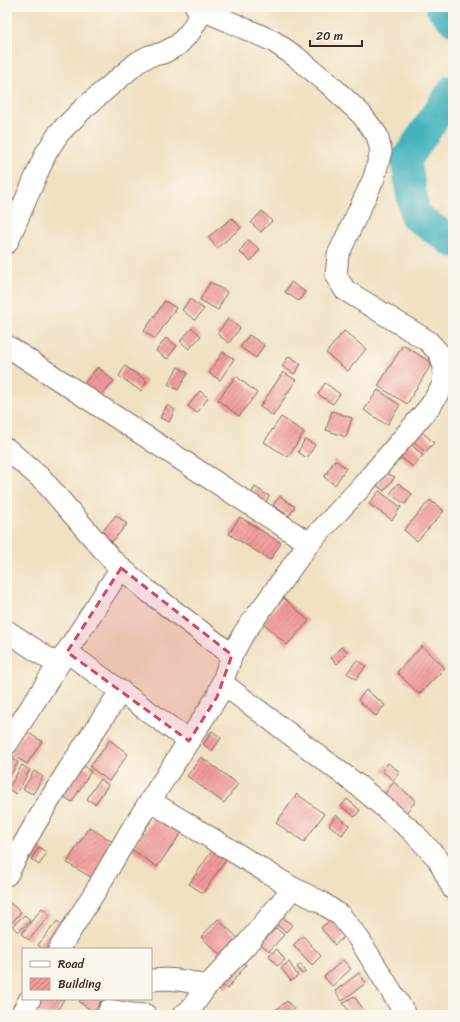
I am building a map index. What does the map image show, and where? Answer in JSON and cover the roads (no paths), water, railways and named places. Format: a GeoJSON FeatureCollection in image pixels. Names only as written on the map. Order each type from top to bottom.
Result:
{"type":"FeatureCollection","features":[{"type":"Feature","properties":{"kind":"street"},"geometry":{"type":"LineString","coordinates":[[7,242],[46,153],[59,132],[84,108],[138,62],[150,56],[163,53],[178,45],[190,32],[202,8],[273,41],[296,57],[328,83],[361,114],[376,134],[381,151],[374,178],[338,255],[336,276],[345,290],[428,341],[440,354],[444,367],[443,385],[431,405],[363,484],[309,543],[244,633],[232,655],[217,697],[150,801],[60,948]]}},
{"type":"Feature","properties":{"kind":"street"},"geometry":{"type":"LineString","coordinates":[[7,346],[309,543]]}},
{"type":"Feature","properties":{"kind":"street"},"geometry":{"type":"LineString","coordinates":[[7,449],[43,480],[113,561],[149,592],[232,655]]}},
{"type":"Feature","properties":{"kind":"street"},"geometry":{"type":"LineString","coordinates":[[7,744],[121,568]]}},
{"type":"Feature","properties":{"kind":"street"},"geometry":{"type":"LineString","coordinates":[[7,631],[62,658],[121,691],[189,741]]}},
{"type":"Feature","properties":{"kind":"street"},"geometry":{"type":"LineString","coordinates":[[222,683],[360,787],[412,832],[438,859],[453,889]]}},
{"type":"Feature","properties":{"kind":"street"},"geometry":{"type":"LineString","coordinates":[[7,875],[21,848],[69,767],[121,691]]}},
{"type":"Feature","properties":{"kind":"street"},"geometry":{"type":"LineString","coordinates":[[150,801],[293,888],[321,902],[341,916],[359,939],[406,1015]]}},
{"type":"Feature","properties":{"kind":"street"},"geometry":{"type":"LineString","coordinates":[[183,1015],[190,1010],[206,987],[246,945],[293,888]]}},
{"type":"Feature","properties":{"kind":"street"},"geometry":{"type":"LineString","coordinates":[[152,980],[168,978],[189,981],[206,987]]}},
{"type":"Feature","properties":{"kind":"street"},"geometry":{"type":"LineString","coordinates":[[21,1015],[29,1000]]}},
{"type":"Feature","properties":{"kind":"street"},"geometry":{"type":"LineString","coordinates":[[111,1008],[132,1014],[146,1015]]}},
{"type":"Feature","properties":{"kind":"waterway"},"geometry":{"type":"LineString","coordinates":[[441,7],[453,20]]}},
{"type":"Feature","properties":{"kind":"waterway"},"geometry":{"type":"LineString","coordinates":[[453,90],[406,160],[415,216],[453,242]]}}]}
